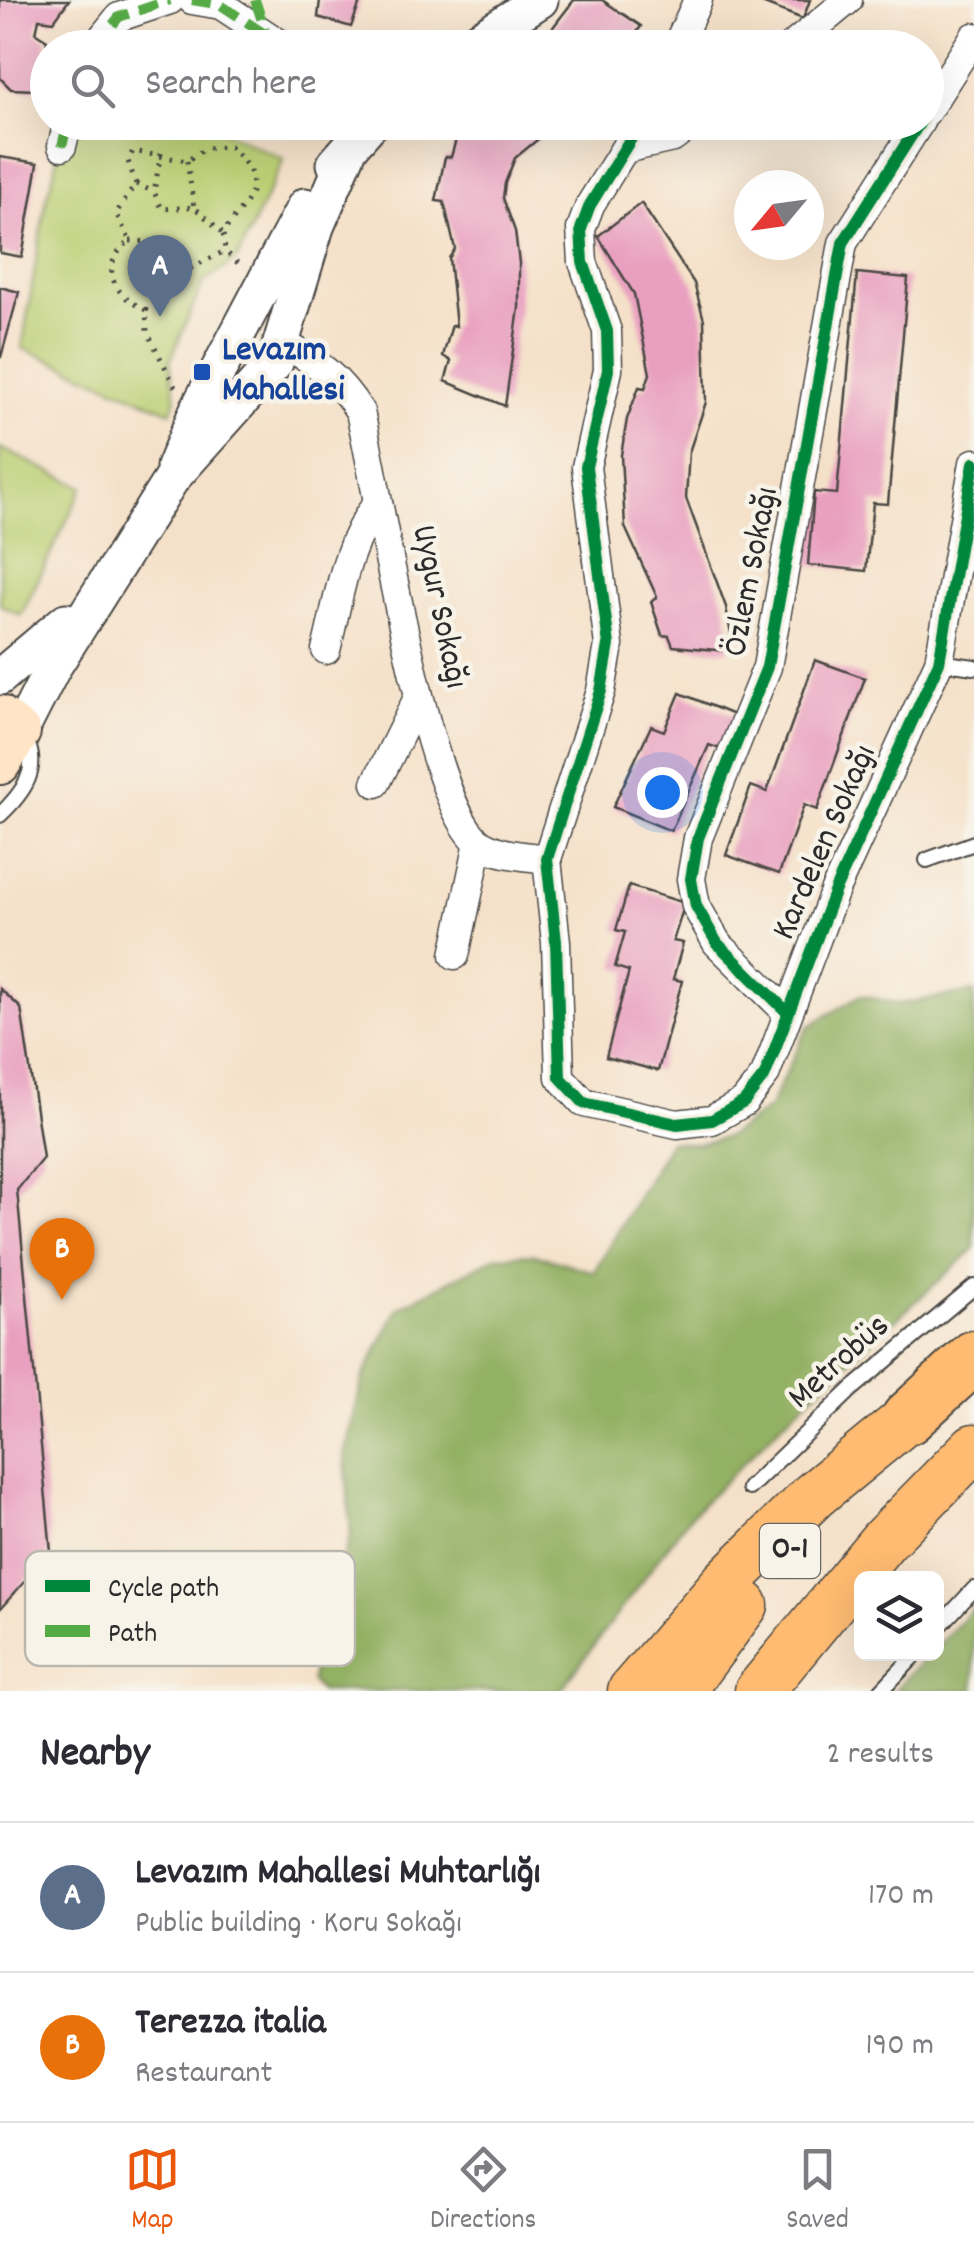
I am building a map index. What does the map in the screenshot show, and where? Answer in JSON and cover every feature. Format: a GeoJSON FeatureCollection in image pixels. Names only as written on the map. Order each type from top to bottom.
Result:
{"type":"FeatureCollection","features":[{"type":"Feature","properties":{"kind":"highway","name":"O-1"},"geometry":{"type":"LineString","coordinates":[[680,1691],[778,1564],[908,1418],[974,1357]]}},
{"type":"Feature","properties":{"kind":"highway"},"geometry":{"type":"LineString","coordinates":[[632,1691],[726,1582],[814,1495],[908,1418]]}},
{"type":"Feature","properties":{"kind":"highway","name":"O-1"},"geometry":{"type":"LineString","coordinates":[[759,1691],[883,1541],[974,1448]]}},
{"type":"Feature","properties":{"kind":"street"},"geometry":{"type":"LineString","coordinates":[[109,30],[119,18],[170,0]]}},
{"type":"Feature","properties":{"kind":"street"},"geometry":{"type":"LineString","coordinates":[[192,0],[221,5],[261,30]]}},
{"type":"Feature","properties":{"kind":"street"},"geometry":{"type":"LineString","coordinates":[[255,0],[270,30]]}},
{"type":"Feature","properties":{"kind":"street"},"geometry":{"type":"LineString","coordinates":[[494,30],[540,0]]}},
{"type":"Feature","properties":{"kind":"street"},"geometry":{"type":"LineString","coordinates":[[684,30],[698,0]]}},
{"type":"Feature","properties":{"kind":"street"},"geometry":{"type":"LineString","coordinates":[[812,30],[848,0]]}},
{"type":"Feature","properties":{"kind":"street"},"geometry":{"type":"LineString","coordinates":[[944,84],[974,37]]}},
{"type":"Feature","properties":{"kind":"street"},"geometry":{"type":"LineString","coordinates":[[172,478],[177,451],[304,208],[356,140]]}},
{"type":"Feature","properties":{"kind":"street"},"geometry":{"type":"LineString","coordinates":[[7,738],[172,478],[262,380],[283,340],[316,226],[358,140]]}},
{"type":"Feature","properties":{"kind":"street"},"geometry":{"type":"LineString","coordinates":[[455,955],[479,842],[510,854],[547,859],[601,691],[609,645],[586,466],[608,370],[607,331],[583,262],[581,229],[590,205],[632,140]]}},
{"type":"Feature","properties":{"kind":"street","name":"Özlem Sokağı"},"geometry":{"type":"LineString","coordinates":[[786,1011],[717,943],[696,906],[691,879],[698,838],[766,667],[843,243],[909,140]]}},
{"type":"Feature","properties":{"kind":"street"},"geometry":{"type":"LineString","coordinates":[[255,306],[283,340]]}},
{"type":"Feature","properties":{"kind":"street","name":"Uygur Sokağı"},"geometry":{"type":"LineString","coordinates":[[283,340],[317,362],[345,387],[360,412],[418,698],[456,806],[479,842]]}},
{"type":"Feature","properties":{"kind":"street"},"geometry":{"type":"LineString","coordinates":[[227,356],[245,373],[262,380]]}},
{"type":"Feature","properties":{"kind":"street","name":"Kardelen Sokağı"},"geometry":{"type":"LineString","coordinates":[[547,859],[556,942],[560,1077],[584,1103],[677,1124],[712,1120],[744,1102],[765,1076],[786,1011],[835,890],[939,662],[974,463]]}},
{"type":"Feature","properties":{"kind":"street"},"geometry":{"type":"LineString","coordinates":[[326,650],[350,552],[362,522],[378,503]]}},
{"type":"Feature","properties":{"kind":"street"},"geometry":{"type":"LineString","coordinates":[[0,678],[103,586]]}},
{"type":"Feature","properties":{"kind":"street"},"geometry":{"type":"LineString","coordinates":[[376,783],[418,698]]}},
{"type":"Feature","properties":{"kind":"lane"},"geometry":{"type":"LineString","coordinates":[[939,662],[974,667]]}},
{"type":"Feature","properties":{"kind":"lane"},"geometry":{"type":"LineString","coordinates":[[0,815],[30,778],[34,760],[7,738]]}},
{"type":"Feature","properties":{"kind":"lane"},"geometry":{"type":"LineString","coordinates":[[927,860],[974,843]]}},
{"type":"Feature","properties":{"kind":"lane","name":"Metrobüs"},"geometry":{"type":"LineString","coordinates":[[749,1488],[852,1389],[974,1286]]}},
{"type":"Feature","properties":{"kind":"lane"},"geometry":{"type":"LineString","coordinates":[[944,1621],[974,1588]]}},
{"type":"Feature","properties":{"kind":"lane"},"geometry":{"type":"LineString","coordinates":[[881,1691],[909,1661]]}},
{"type":"Feature","properties":{"kind":"path"},"geometry":{"type":"LineString","coordinates":[[187,161],[206,148],[230,147],[256,178],[254,189],[223,233],[225,251],[247,270],[255,306]]}},
{"type":"Feature","properties":{"kind":"path"},"geometry":{"type":"LineString","coordinates":[[154,192],[136,184],[128,161],[133,151],[161,153],[187,161]]}},
{"type":"Feature","properties":{"kind":"path"},"geometry":{"type":"LineString","coordinates":[[161,153],[154,192],[162,209],[194,207]]}},
{"type":"Feature","properties":{"kind":"path"},"geometry":{"type":"LineString","coordinates":[[187,161],[194,207],[223,233]]}},
{"type":"Feature","properties":{"kind":"path"},"geometry":{"type":"LineString","coordinates":[[130,241],[116,213],[136,184]]}},
{"type":"Feature","properties":{"kind":"path"},"geometry":{"type":"LineString","coordinates":[[146,310],[127,302],[115,289],[110,274],[120,248],[130,241],[164,242],[178,256],[182,273]]}},
{"type":"Feature","properties":{"kind":"path"},"geometry":{"type":"LineString","coordinates":[[146,310],[164,300],[182,273],[225,251]]}},
{"type":"Feature","properties":{"kind":"path"},"geometry":{"type":"LineString","coordinates":[[146,310],[148,331],[180,397],[198,409]]}},
{"type":"Feature","properties":{"kind":"green space"},"geometry":{"type":"Polygon","coordinates":[[[63,140],[242,140],[284,159],[237,259],[203,283],[170,361],[176,399],[171,412],[22,348],[46,200],[63,140]]]}},
{"type":"Feature","properties":{"kind":"green space"},"geometry":{"type":"Polygon","coordinates":[[[0,448],[83,487],[21,615],[0,605],[0,448]]]}},
{"type":"Feature","properties":{"kind":"green space"},"geometry":{"type":"Polygon","coordinates":[[[974,992],[974,1249],[795,1411],[690,1516],[560,1691],[320,1691],[311,1682],[313,1666],[355,1666],[355,1551],[346,1551],[351,1534],[345,1454],[363,1378],[398,1308],[497,1256],[534,1254],[594,1272],[670,1141],[696,1144],[727,1137],[769,1108],[808,1027],[861,995],[898,1004],[974,992]]]}},
{"type":"Feature","properties":{"kind":"green space"},"geometry":{"type":"Polygon","coordinates":[[[974,1607],[974,1691],[894,1691],[922,1661],[944,1661],[944,1639],[974,1607]]]}},
{"type":"Feature","properties":{"kind":"building"},"geometry":{"type":"Polygon","coordinates":[[[0,0],[69,0],[54,21],[39,19],[37,30],[30,30],[30,90],[11,89],[0,78],[0,0]]]}},
{"type":"Feature","properties":{"kind":"building"},"geometry":{"type":"Polygon","coordinates":[[[320,0],[361,0],[351,27],[318,17],[320,0]]]}},
{"type":"Feature","properties":{"kind":"building"},"geometry":{"type":"Polygon","coordinates":[[[574,0],[602,0],[641,26],[638,30],[551,30],[574,0]]]}},
{"type":"Feature","properties":{"kind":"building"},"geometry":{"type":"Polygon","coordinates":[[[754,0],[810,0],[803,19],[754,0]]]}},
{"type":"Feature","properties":{"kind":"building"},"geometry":{"type":"Polygon","coordinates":[[[456,140],[537,140],[515,158],[503,198],[515,231],[519,263],[519,308],[505,406],[445,381],[451,361],[443,356],[452,325],[456,326],[449,258],[455,249],[444,202],[436,201],[445,157],[451,157],[456,140]]]}},
{"type":"Feature","properties":{"kind":"building"},"geometry":{"type":"Polygon","coordinates":[[[0,157],[38,163],[22,257],[0,253],[0,157]]]}},
{"type":"Feature","properties":{"kind":"building"},"geometry":{"type":"Polygon","coordinates":[[[641,203],[694,283],[704,320],[706,402],[689,452],[686,498],[726,607],[732,640],[727,651],[673,646],[669,636],[662,635],[651,602],[657,597],[625,527],[621,455],[627,419],[639,387],[645,388],[650,374],[634,294],[598,236],[641,203]]]}},
{"type":"Feature","properties":{"kind":"building"},"geometry":{"type":"Polygon","coordinates":[[[857,273],[908,278],[888,504],[873,503],[866,571],[808,565],[814,492],[837,494],[857,273]]]}},
{"type":"Feature","properties":{"kind":"building"},"geometry":{"type":"Polygon","coordinates":[[[0,287],[19,292],[1,357],[0,357],[0,287]]]}},
{"type":"Feature","properties":{"kind":"building"},"geometry":{"type":"Polygon","coordinates":[[[815,660],[865,678],[817,810],[804,805],[779,874],[726,855],[751,786],[767,792],[815,660]]]}},
{"type":"Feature","properties":{"kind":"building"},"geometry":{"type":"Polygon","coordinates":[[[680,693],[736,716],[723,750],[709,745],[671,831],[613,807],[651,726],[664,731],[680,693]]]}},
{"type":"Feature","properties":{"kind":"building"},"geometry":{"type":"Polygon","coordinates":[[[629,886],[685,903],[673,941],[683,943],[673,979],[682,981],[658,1071],[606,1057],[629,971],[615,967],[625,932],[616,930],[629,886]]]}},
{"type":"Feature","properties":{"kind":"building"},"geometry":{"type":"Polygon","coordinates":[[[0,989],[21,1008],[43,1158],[17,1190],[51,1551],[25,1551],[25,1581],[0,1609],[0,989]]]}},
{"type":"Feature","properties":{"kind":"marked path"},"geometry":{"type":"LineString","coordinates":[[109,30],[119,17],[170,0]]}},
{"type":"Feature","properties":{"kind":"marked path"},"geometry":{"type":"LineString","coordinates":[[192,0],[221,5],[259,30]]}},
{"type":"Feature","properties":{"kind":"marked path"},"geometry":{"type":"LineString","coordinates":[[255,0],[265,30]]}},
{"type":"Feature","properties":{"kind":"marked path"},"geometry":{"type":"LineString","coordinates":[[62,146],[64,140]]}},
{"type":"Feature","properties":{"kind":"cycle path"},"geometry":{"type":"LineString","coordinates":[[630,140],[590,205],[581,229],[583,262],[607,331],[608,370],[586,467],[609,645],[601,691],[547,859],[556,942],[560,1077],[584,1103],[677,1124],[712,1120],[744,1102],[765,1075],[835,890],[939,662],[974,463]]}},
{"type":"Feature","properties":{"kind":"cycle path"},"geometry":{"type":"LineString","coordinates":[[786,1011],[717,943],[696,906],[691,879],[698,838],[767,667],[843,243],[909,140]]}},
{"type":"Feature","properties":{"kind":"place","name":"Levazım Mahallesi Muhtarlığı"},"geometry":{"type":"Point","coordinates":[160,317]}},
{"type":"Feature","properties":{"kind":"place","name":"Levazım Mahallesi"},"geometry":{"type":"Point","coordinates":[202,372]}},
{"type":"Feature","properties":{"kind":"place","name":"Terezza italia"},"geometry":{"type":"Point","coordinates":[62,1300]}}]}
